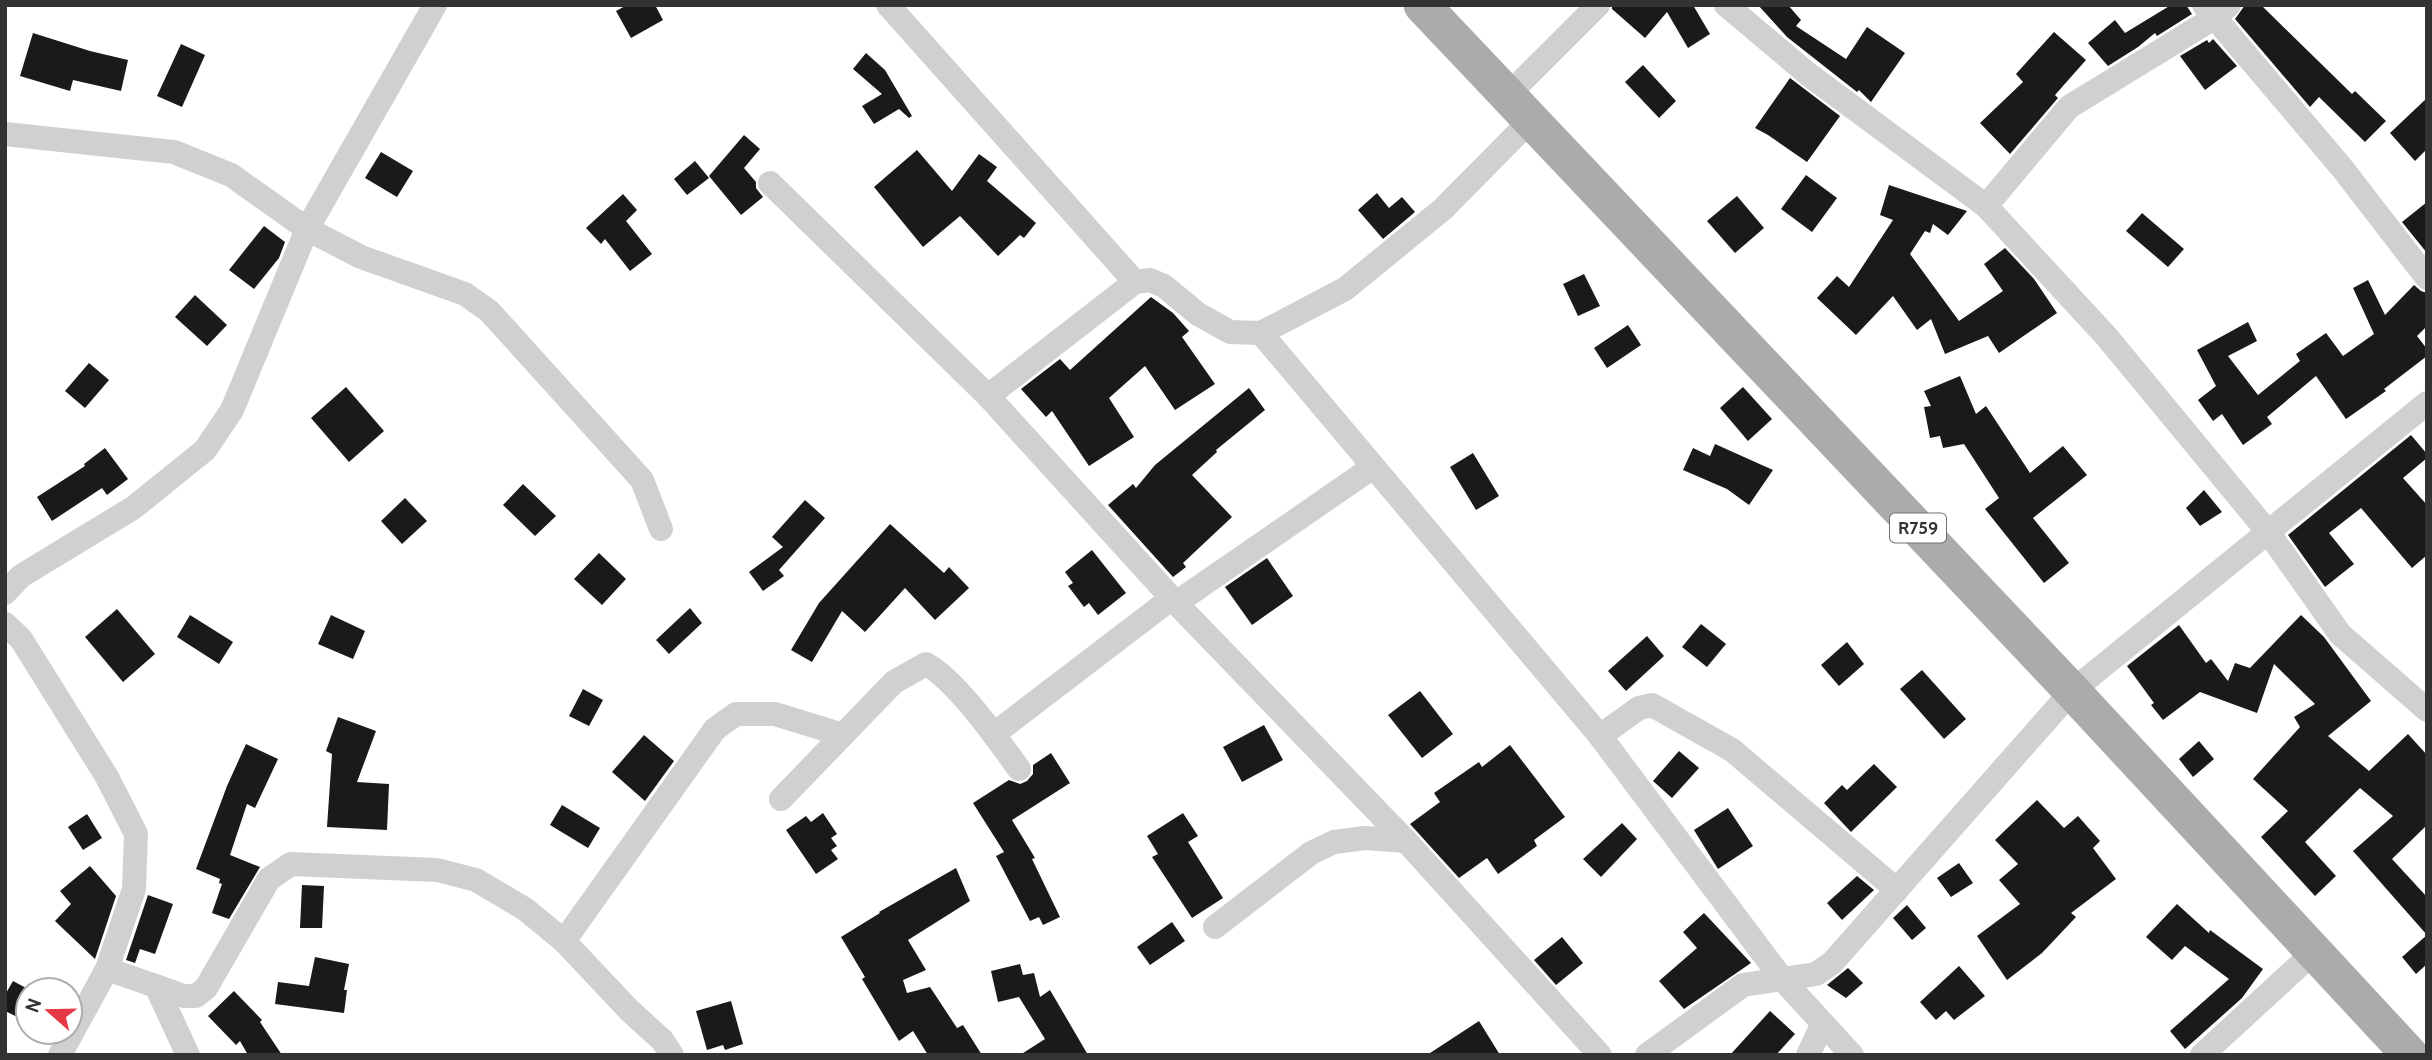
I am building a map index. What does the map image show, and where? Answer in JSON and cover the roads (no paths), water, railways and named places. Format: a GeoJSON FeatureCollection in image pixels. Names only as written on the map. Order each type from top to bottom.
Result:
{"type":"FeatureCollection","features":[{"type":"Feature","properties":{"kind":"main road","name":"R759"},"geometry":{"type":"LineString","coordinates":[[1422,5],[2072,691],[2410,1055]]}},
{"type":"Feature","properties":{"kind":"street"},"geometry":{"type":"LineString","coordinates":[[5,593],[21,576],[132,508],[205,450],[232,410],[307,229],[435,5]]}},
{"type":"Feature","properties":{"kind":"street"},"geometry":{"type":"LineString","coordinates":[[888,5],[1135,282]]}},
{"type":"Feature","properties":{"kind":"street"},"geometry":{"type":"LineString","coordinates":[[988,396],[1135,282],[1150,280],[1164,286],[1198,314],[1230,332],[1261,333],[1345,289],[1443,209],[1598,5]]}},
{"type":"Feature","properties":{"kind":"street"},"geometry":{"type":"LineString","coordinates":[[1726,5],[1808,74],[1986,206],[2106,335],[2267,532],[2340,634],[2427,710]]}},
{"type":"Feature","properties":{"kind":"street"},"geometry":{"type":"LineString","coordinates":[[1986,206],[2069,107],[2216,10],[2427,278]]}},
{"type":"Feature","properties":{"kind":"street"},"geometry":{"type":"LineString","coordinates":[[5,134],[174,152],[231,175],[307,229],[361,257],[465,294],[489,312],[642,480],[661,529]]}},
{"type":"Feature","properties":{"kind":"street"},"geometry":{"type":"LineString","coordinates":[[770,183],[988,396],[1174,601],[1406,841],[1600,1055]]}},
{"type":"Feature","properties":{"kind":"street"},"geometry":{"type":"LineString","coordinates":[[1261,333],[1600,736],[1783,980],[1852,1055]]}},
{"type":"Feature","properties":{"kind":"street"},"geometry":{"type":"LineString","coordinates":[[1647,1055],[1743,985],[1816,974],[1832,963],[2072,691],[2427,402]]}},
{"type":"Feature","properties":{"kind":"street"},"geometry":{"type":"LineString","coordinates":[[994,734],[1174,601],[1373,467]]}},
{"type":"Feature","properties":{"kind":"street"},"geometry":{"type":"LineString","coordinates":[[5,624],[21,639],[100,765],[136,834],[134,888],[107,969],[60,1055]]}},
{"type":"Feature","properties":{"kind":"street"},"geometry":{"type":"LineString","coordinates":[[781,799],[894,682],[926,664],[938,670],[994,734],[1019,769]]}},
{"type":"Feature","properties":{"kind":"street"},"geometry":{"type":"LineString","coordinates":[[1600,736],[1639,708],[1653,705],[1732,750],[1897,890]]}},
{"type":"Feature","properties":{"kind":"street"},"geometry":{"type":"LineString","coordinates":[[564,941],[715,729],[736,714],[775,714],[843,735]]}},
{"type":"Feature","properties":{"kind":"street"},"geometry":{"type":"LineString","coordinates":[[1215,927],[1311,853],[1334,842],[1365,838],[1406,841]]}},
{"type":"Feature","properties":{"kind":"street"},"geometry":{"type":"LineString","coordinates":[[107,969],[184,996],[196,996],[206,988],[269,879],[291,863],[437,870],[476,880],[525,909],[564,941],[629,1010],[662,1040],[672,1055]]}},
{"type":"Feature","properties":{"kind":"street"},"geometry":{"type":"LineString","coordinates":[[2202,1055],[2315,951]]}},
{"type":"Feature","properties":{"kind":"street"},"geometry":{"type":"LineString","coordinates":[[156,986],[188,1055]]}},
{"type":"Feature","properties":{"kind":"street"},"geometry":{"type":"LineString","coordinates":[[1808,1055],[1822,1025]]}}]}
